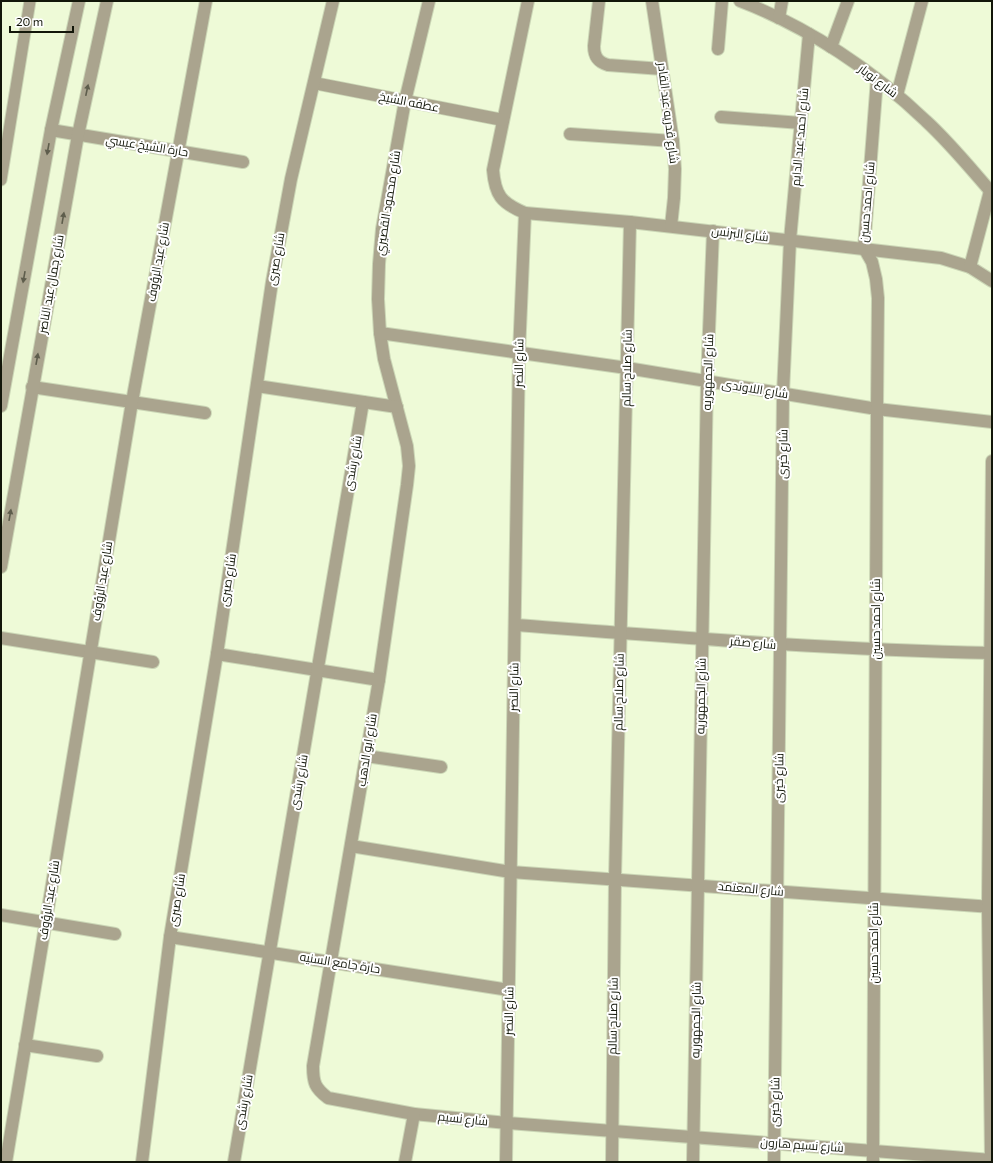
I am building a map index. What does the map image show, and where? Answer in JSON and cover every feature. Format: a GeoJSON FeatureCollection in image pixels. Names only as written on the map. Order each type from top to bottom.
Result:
{"type":"FeatureCollection","features":[{"type":"Feature","properties":{"kind":"street"},"geometry":{"type":"LineString","coordinates":[[1,406],[51,130],[79,1]]}},
{"type":"Feature","properties":{"kind":"street","name":"شارع جمال عبد الناصر"},"geometry":{"type":"LineString","coordinates":[[1,567],[78,134],[107,1]]}},
{"type":"Feature","properties":{"kind":"street","name":"شارع عبد الرؤوف"},"geometry":{"type":"LineString","coordinates":[[6,1162],[132,402],[206,1]]}},
{"type":"Feature","properties":{"kind":"street","name":"شارع صبرى"},"geometry":{"type":"LineString","coordinates":[[142,1162],[170,937],[217,654],[272,282],[291,179],[333,1]]}},
{"type":"Feature","properties":{"kind":"street","name":"شارع محمود القصيري"},"geometry":{"type":"LineString","coordinates":[[397,408],[384,359],[380,334],[378,292],[379,264],[382,230],[405,101],[429,1]]}},
{"type":"Feature","properties":{"kind":"street"},"geometry":{"type":"LineString","coordinates":[[503,120],[528,1]]}},
{"type":"Feature","properties":{"kind":"street"},"geometry":{"type":"LineString","coordinates":[[599,1],[594,46],[594,53],[597,59],[602,64],[608,65],[662,69]]}},
{"type":"Feature","properties":{"kind":"street","name":"شارع قدريه عبد القادر"},"geometry":{"type":"LineString","coordinates":[[652,1],[673,141],[675,169],[671,226]]}},
{"type":"Feature","properties":{"kind":"street"},"geometry":{"type":"LineString","coordinates":[[718,49],[722,1]]}},
{"type":"Feature","properties":{"kind":"street","name":"شارع نوبار"},"geometry":{"type":"LineString","coordinates":[[740,1],[779,18],[809,34],[831,47],[877,79],[927,121],[955,150],[991,192]]}},
{"type":"Feature","properties":{"kind":"street"},"geometry":{"type":"LineString","coordinates":[[779,18],[782,1]]}},
{"type":"Feature","properties":{"kind":"street"},"geometry":{"type":"LineString","coordinates":[[831,47],[848,1]]}},
{"type":"Feature","properties":{"kind":"street"},"geometry":{"type":"LineString","coordinates":[[897,95],[922,1]]}},
{"type":"Feature","properties":{"kind":"street","name":"شارع احمد عبد الدايم"},"geometry":{"type":"LineString","coordinates":[[783,393],[790,240],[809,34]]}},
{"type":"Feature","properties":{"kind":"street","name":"شارع احمد حسين"},"geometry":{"type":"LineString","coordinates":[[873,1156],[878,298],[872,262],[864,248],[877,79]]}},
{"type":"Feature","properties":{"kind":"street","name":"عطفه الشيخ"},"geometry":{"type":"LineString","coordinates":[[314,83],[503,120]]}},
{"type":"Feature","properties":{"kind":"street"},"geometry":{"type":"LineString","coordinates":[[721,117],[801,124]]}},
{"type":"Feature","properties":{"kind":"street","name":"شارع البرنس"},"geometry":{"type":"LineString","coordinates":[[503,120],[493,170],[494,185],[501,199],[512,208],[525,213],[671,226],[941,258],[970,267],[992,281]]}},
{"type":"Feature","properties":{"kind":"street","name":"حارة الشيخ عيسي"},"geometry":{"type":"LineString","coordinates":[[51,130],[243,162]]}},
{"type":"Feature","properties":{"kind":"street"},"geometry":{"type":"LineString","coordinates":[[570,134],[673,141]]}},
{"type":"Feature","properties":{"kind":"street"},"geometry":{"type":"LineString","coordinates":[[970,267],[991,192]]}},
{"type":"Feature","properties":{"kind":"street","name":"شارع النصر"},"geometry":{"type":"LineString","coordinates":[[506,1162],[519,353],[525,213]]}},
{"type":"Feature","properties":{"kind":"street","name":"شارع صلاح سالم"},"geometry":{"type":"LineString","coordinates":[[612,1162],[615,879],[630,222]]}},
{"type":"Feature","properties":{"kind":"street","name":"شارع الجمهوريه"},"geometry":{"type":"LineString","coordinates":[[693,1162],[707,381],[713,231]]}},
{"type":"Feature","properties":{"kind":"street","name":"شارع اللاوندى"},"geometry":{"type":"LineString","coordinates":[[380,334],[627,368],[877,409],[992,422]]}},
{"type":"Feature","properties":{"kind":"street"},"geometry":{"type":"LineString","coordinates":[[257,386],[397,408]]}},
{"type":"Feature","properties":{"kind":"street"},"geometry":{"type":"LineString","coordinates":[[32,387],[205,413]]}},
{"type":"Feature","properties":{"kind":"street","name":"شارع خيرى"},"geometry":{"type":"LineString","coordinates":[[774,1162],[783,393]]}},
{"type":"Feature","properties":{"kind":"street","name":"شارع رشدى"},"geometry":{"type":"LineString","coordinates":[[234,1162],[363,402]]}},
{"type":"Feature","properties":{"kind":"street","name":"شارع ابو الدهب"},"geometry":{"type":"LineString","coordinates":[[318,1091],[313,1079],[313,1066],[332,962],[379,680],[409,466],[407,446],[397,408]]}},
{"type":"Feature","properties":{"kind":"street"},"geometry":{"type":"LineString","coordinates":[[991,1161],[990,907],[992,462]]}},
{"type":"Feature","properties":{"kind":"street","name":"شارع صقر"},"geometry":{"type":"LineString","coordinates":[[515,626],[702,638],[781,645],[875,650],[991,653]]}},
{"type":"Feature","properties":{"kind":"street"},"geometry":{"type":"LineString","coordinates":[[1,638],[153,662]]}},
{"type":"Feature","properties":{"kind":"street"},"geometry":{"type":"LineString","coordinates":[[217,654],[379,680]]}},
{"type":"Feature","properties":{"kind":"street"},"geometry":{"type":"LineString","coordinates":[[366,756],[441,767]]}},
{"type":"Feature","properties":{"kind":"street","name":"شارع المعتمد"},"geometry":{"type":"LineString","coordinates":[[351,846],[511,872],[990,907]]}},
{"type":"Feature","properties":{"kind":"street"},"geometry":{"type":"LineString","coordinates":[[1,915],[115,934]]}},
{"type":"Feature","properties":{"kind":"street","name":"حارة جامع السنيه"},"geometry":{"type":"LineString","coordinates":[[170,937],[509,990]]}},
{"type":"Feature","properties":{"kind":"street"},"geometry":{"type":"LineString","coordinates":[[25,1045],[96,1056]]}},
{"type":"Feature","properties":{"kind":"street","name":"شارع نسيم"},"geometry":{"type":"LineString","coordinates":[[318,1091],[328,1098],[414,1114],[612,1131]]}},
{"type":"Feature","properties":{"kind":"street"},"geometry":{"type":"LineString","coordinates":[[405,1162],[414,1114]]}},
{"type":"Feature","properties":{"kind":"street","name":"شارع نسيم هارون"},"geometry":{"type":"LineString","coordinates":[[612,1131],[774,1143],[873,1156],[991,1161]]}},
{"type":"Feature","properties":{"kind":"lane"},"geometry":{"type":"LineString","coordinates":[[1,180],[30,1]]}}]}
